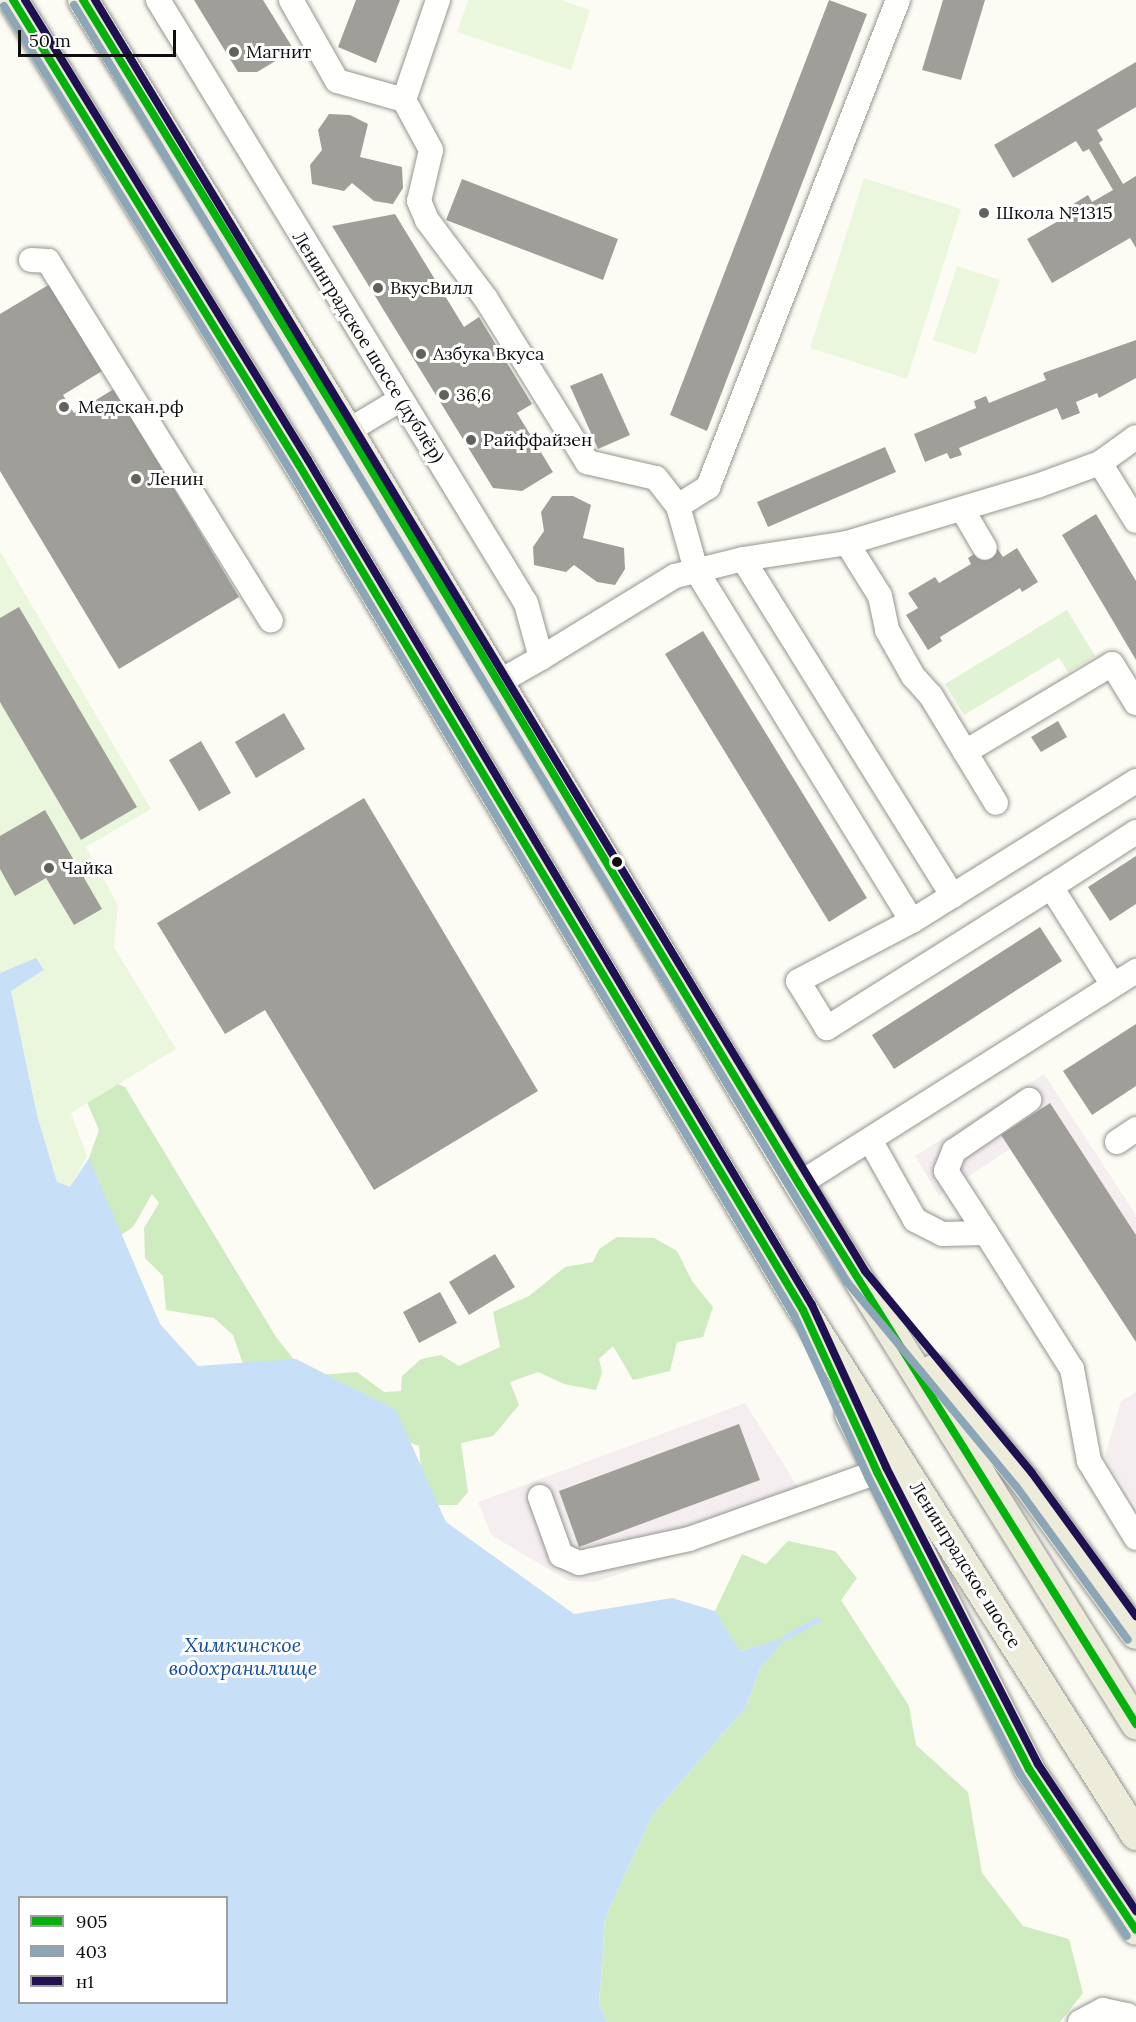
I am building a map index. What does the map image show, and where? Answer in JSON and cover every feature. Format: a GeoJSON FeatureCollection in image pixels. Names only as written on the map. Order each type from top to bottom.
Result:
{"type":"FeatureCollection","features":[{"type":"Feature","properties":{"kind":"main road","name":"Ленинградское шоссе"},"geometry":{"type":"LineString","coordinates":[[13,0],[299,465],[803,1310],[1136,1834]]}},
{"type":"Feature","properties":{"kind":"main road"},"geometry":{"type":"LineString","coordinates":[[83,0],[348,430],[799,1184],[1136,1724]]}},
{"type":"Feature","properties":{"kind":"main road"},"geometry":{"type":"LineString","coordinates":[[856,1277],[1023,1480],[1136,1634]]}},
{"type":"Feature","properties":{"kind":"main road"},"geometry":{"type":"LineString","coordinates":[[803,1310],[877,1472],[1029,1769],[1136,1930]]}},
{"type":"Feature","properties":{"kind":"street","name":"Ленинградское шоссе (дублёр)"},"geometry":{"type":"LineString","coordinates":[[158,0],[526,603],[541,658]]}},
{"type":"Feature","properties":{"kind":"street"},"geometry":{"type":"LineString","coordinates":[[291,0],[337,81],[404,100],[431,150],[419,201],[427,220],[486,299],[587,462],[656,478],[678,506],[696,570],[912,921]]}},
{"type":"Feature","properties":{"kind":"street"},"geometry":{"type":"LineString","coordinates":[[404,100],[438,0]]}},
{"type":"Feature","properties":{"kind":"street"},"geometry":{"type":"LineString","coordinates":[[678,506],[708,488],[898,0]]}},
{"type":"Feature","properties":{"kind":"street"},"geometry":{"type":"LineString","coordinates":[[31,260],[48,261],[271,620]]}},
{"type":"Feature","properties":{"kind":"street"},"geometry":{"type":"LineString","coordinates":[[348,430],[401,399]]}},
{"type":"Feature","properties":{"kind":"street"},"geometry":{"type":"LineString","coordinates":[[500,682],[675,576],[743,559],[847,543],[1100,464],[1136,437]]}},
{"type":"Feature","properties":{"kind":"street"},"geometry":{"type":"LineString","coordinates":[[1100,464],[1136,522]]}},
{"type":"Feature","properties":{"kind":"street"},"geometry":{"type":"LineString","coordinates":[[962,508],[985,548]]}},
{"type":"Feature","properties":{"kind":"street"},"geometry":{"type":"LineString","coordinates":[[847,543],[880,596],[886,630],[996,803]]}},
{"type":"Feature","properties":{"kind":"street"},"geometry":{"type":"LineString","coordinates":[[743,559],[953,896]]}},
{"type":"Feature","properties":{"kind":"street"},"geometry":{"type":"LineString","coordinates":[[965,752],[1112,664],[1136,703]]}},
{"type":"Feature","properties":{"kind":"street"},"geometry":{"type":"LineString","coordinates":[[1136,781],[912,921],[798,981],[826,1028],[1136,832]]}},
{"type":"Feature","properties":{"kind":"street"},"geometry":{"type":"LineString","coordinates":[[1051,887],[1113,985]]}},
{"type":"Feature","properties":{"kind":"street"},"geometry":{"type":"LineString","coordinates":[[799,1184],[1136,971]]}},
{"type":"Feature","properties":{"kind":"street"},"geometry":{"type":"LineString","coordinates":[[1029,1100],[954,1151],[946,1171],[1072,1370],[1089,1461],[1136,1538]]}},
{"type":"Feature","properties":{"kind":"street"},"geometry":{"type":"LineString","coordinates":[[870,1140],[915,1220],[943,1234],[986,1233]]}},
{"type":"Feature","properties":{"kind":"street"},"geometry":{"type":"LineString","coordinates":[[540,1497],[561,1555],[579,1563],[689,1539],[877,1472]]}},
{"type":"Feature","properties":{"kind":"street"},"geometry":{"type":"LineString","coordinates":[[1080,2022],[1103,2010],[1127,2015],[1131,2022]]}},
{"type":"Feature","properties":{"kind":"shaded area"},"geometry":{"type":"Polygon","coordinates":[[[1044,1074],[1136,1215],[1136,1342],[1010,1149],[939,1196],[915,1156],[1044,1074]]]}},
{"type":"Feature","properties":{"kind":"shaded area"},"geometry":{"type":"Polygon","coordinates":[[[1136,1392],[1136,1505],[1105,1456],[1121,1401],[1136,1392]]]}},
{"type":"Feature","properties":{"kind":"shaded area"},"geometry":{"type":"Polygon","coordinates":[[[745,1403],[801,1492],[717,1521],[724,1539],[595,1582],[569,1581],[491,1535],[478,1502],[745,1403]]]}},
{"type":"Feature","properties":{"kind":"green space"},"geometry":{"type":"Polygon","coordinates":[[[468,0],[561,0],[590,10],[571,70],[457,32],[468,0]]]}},
{"type":"Feature","properties":{"kind":"green space"},"geometry":{"type":"Polygon","coordinates":[[[864,178],[961,209],[907,379],[810,348],[864,178]]]}},
{"type":"Feature","properties":{"kind":"green space"},"geometry":{"type":"Polygon","coordinates":[[[957,266],[1000,280],[976,354],[933,340],[957,266]]]}},
{"type":"Feature","properties":{"kind":"green space","name":"Чайка"},"geometry":{"type":"Polygon","coordinates":[[[0,551],[151,809],[86,847],[118,905],[114,947],[176,1049],[71,1113],[87,1156],[70,1188],[57,1182],[37,1115],[11,991],[43,971],[0,973],[0,551]]]}},
{"type":"Feature","properties":{"kind":"green space"},"geometry":{"type":"Polygon","coordinates":[[[1067,610],[1095,656],[1068,672],[1059,658],[964,715],[945,684],[1067,610]]]}},
{"type":"Feature","properties":{"kind":"green space"},"geometry":{"type":"Polygon","coordinates":[[[94,1074],[125,1087],[276,1337],[307,1376],[357,1372],[384,1392],[401,1391],[402,1376],[421,1359],[441,1355],[459,1366],[500,1347],[493,1312],[529,1296],[565,1267],[593,1262],[599,1249],[617,1237],[654,1238],[677,1251],[692,1281],[713,1307],[703,1337],[677,1342],[670,1371],[633,1380],[613,1346],[599,1359],[602,1373],[596,1390],[564,1384],[538,1372],[510,1382],[519,1405],[493,1436],[461,1443],[468,1492],[457,1505],[439,1505],[422,1484],[419,1446],[249,1381],[233,1335],[214,1318],[166,1310],[163,1276],[145,1258],[144,1228],[159,1203],[152,1194],[133,1227],[115,1239],[96,1188],[89,1158],[99,1130],[83,1093],[94,1074]]]}},
{"type":"Feature","properties":{"kind":"green space"},"geometry":{"type":"Polygon","coordinates":[[[788,1541],[835,1551],[857,1578],[841,1600],[909,1706],[916,1745],[968,1792],[982,1873],[1023,1926],[1069,1939],[1083,1993],[1060,2022],[607,2022],[599,2005],[605,1918],[653,1814],[746,1707],[760,1669],[786,1638],[739,1651],[715,1611],[742,1554],[766,1564],[788,1541]]]}},
{"type":"Feature","properties":{"kind":"water","name":"Химкинское водохранилище"},"geometry":{"type":"Polygon","coordinates":[[[36,958],[44,970],[11,991],[37,1115],[57,1182],[70,1187],[89,1158],[160,1324],[198,1366],[296,1359],[396,1410],[446,1522],[574,1614],[672,1598],[715,1611],[740,1651],[787,1637],[760,1669],[746,1707],[653,1814],[605,1918],[599,2005],[607,2022],[0,2022],[0,973],[36,958]]]}},
{"type":"Feature","properties":{"kind":"building"},"geometry":{"type":"Polygon","coordinates":[[[194,0],[263,0],[294,50],[257,72],[238,72],[194,0]]]}},
{"type":"Feature","properties":{"kind":"building"},"geometry":{"type":"Polygon","coordinates":[[[356,0],[400,0],[376,63],[338,47],[356,0]]]}},
{"type":"Feature","properties":{"kind":"building"},"geometry":{"type":"Polygon","coordinates":[[[829,0],[867,14],[707,431],[670,415],[829,0]]]}},
{"type":"Feature","properties":{"kind":"building"},"geometry":{"type":"Polygon","coordinates":[[[943,0],[985,0],[961,80],[922,70],[943,0]]]}},
{"type":"Feature","properties":{"kind":"building"},"geometry":{"type":"Polygon","coordinates":[[[1136,62],[1136,107],[1097,130],[1103,140],[1099,143],[1123,184],[1136,176],[1136,248],[1130,238],[1052,283],[1027,239],[1074,212],[1070,206],[1088,195],[1092,202],[1113,190],[1089,149],[1083,152],[1076,141],[1013,178],[994,145],[1136,62]]]}},
{"type":"Feature","properties":{"kind":"building"},"geometry":{"type":"Polygon","coordinates":[[[329,114],[350,115],[368,124],[360,157],[402,167],[403,188],[393,204],[374,201],[352,183],[344,191],[312,184],[310,165],[322,150],[318,130],[329,114]]]}},
{"type":"Feature","properties":{"kind":"building"},"geometry":{"type":"Polygon","coordinates":[[[462,179],[618,239],[603,280],[446,220],[462,179]]]}},
{"type":"Feature","properties":{"kind":"building"},"geometry":{"type":"Polygon","coordinates":[[[395,214],[464,327],[479,317],[532,404],[517,413],[553,472],[522,491],[493,488],[332,226],[395,214]]]}},
{"type":"Feature","properties":{"kind":"building"},"geometry":{"type":"Polygon","coordinates":[[[50,284],[102,371],[63,395],[74,413],[114,389],[239,597],[119,669],[0,471],[0,314],[50,284]]]}},
{"type":"Feature","properties":{"kind":"building"},"geometry":{"type":"Polygon","coordinates":[[[1136,340],[1136,378],[1099,398],[1097,393],[1076,402],[1080,413],[1062,420],[1057,408],[959,448],[962,455],[950,459],[947,453],[925,462],[914,434],[976,408],[974,401],[986,396],[989,403],[1046,380],[1043,373],[1136,340]]]}},
{"type":"Feature","properties":{"kind":"building"},"geometry":{"type":"Polygon","coordinates":[[[602,373],[630,435],[598,449],[570,386],[602,373]]]}},
{"type":"Feature","properties":{"kind":"building"},"geometry":{"type":"Polygon","coordinates":[[[885,447],[896,472],[768,527],[757,502],[885,447]]]}},
{"type":"Feature","properties":{"kind":"building"},"geometry":{"type":"Polygon","coordinates":[[[552,496],[573,496],[591,505],[583,538],[624,548],[625,569],[615,585],[597,582],[574,565],[566,572],[534,565],[533,547],[544,531],[541,512],[552,496]]]}},
{"type":"Feature","properties":{"kind":"building"},"geometry":{"type":"Polygon","coordinates":[[[1096,514],[1136,581],[1136,660],[1062,535],[1096,514]]]}},
{"type":"Feature","properties":{"kind":"building"},"geometry":{"type":"Polygon","coordinates":[[[993,542],[1003,557],[1017,548],[1038,582],[1022,592],[1020,588],[940,637],[942,641],[928,650],[906,615],[918,608],[908,593],[935,577],[939,583],[971,564],[968,558],[993,542]]]}},
{"type":"Feature","properties":{"kind":"building"},"geometry":{"type":"Polygon","coordinates":[[[19,607],[137,807],[81,840],[0,702],[0,618],[19,607]]]}},
{"type":"Feature","properties":{"kind":"building"},"geometry":{"type":"Polygon","coordinates":[[[703,631],[867,898],[829,922],[665,654],[703,631]]]}},
{"type":"Feature","properties":{"kind":"building"},"geometry":{"type":"Polygon","coordinates":[[[284,713],[305,749],[256,778],[235,742],[284,713]]]}},
{"type":"Feature","properties":{"kind":"building"},"geometry":{"type":"Polygon","coordinates":[[[1058,721],[1067,737],[1041,752],[1031,737],[1058,721]]]}},
{"type":"Feature","properties":{"kind":"building"},"geometry":{"type":"Polygon","coordinates":[[[201,741],[231,793],[199,811],[169,760],[201,741]]]}},
{"type":"Feature","properties":{"kind":"building"},"geometry":{"type":"Polygon","coordinates":[[[364,798],[538,1091],[374,1190],[265,1010],[225,1034],[157,923],[364,798]]]}},
{"type":"Feature","properties":{"kind":"building"},"geometry":{"type":"Polygon","coordinates":[[[45,810],[102,909],[74,925],[46,878],[15,896],[0,869],[0,836],[45,810]]]}},
{"type":"Feature","properties":{"kind":"building"},"geometry":{"type":"Polygon","coordinates":[[[1136,856],[1136,904],[1110,921],[1088,887],[1136,856]]]}},
{"type":"Feature","properties":{"kind":"building"},"geometry":{"type":"Polygon","coordinates":[[[1040,927],[1062,961],[894,1069],[872,1035],[1040,927]]]}},
{"type":"Feature","properties":{"kind":"building"},"geometry":{"type":"Polygon","coordinates":[[[1136,1024],[1136,1086],[1092,1115],[1063,1071],[1136,1024]]]}},
{"type":"Feature","properties":{"kind":"building"},"geometry":{"type":"Polygon","coordinates":[[[1050,1103],[1136,1235],[1136,1342],[1001,1135],[1050,1103]]]}},
{"type":"Feature","properties":{"kind":"building"},"geometry":{"type":"Polygon","coordinates":[[[495,1254],[515,1287],[469,1315],[449,1282],[495,1254]]]}},
{"type":"Feature","properties":{"kind":"building"},"geometry":{"type":"Polygon","coordinates":[[[440,1292],[457,1323],[419,1343],[403,1312],[440,1292]]]}},
{"type":"Feature","properties":{"kind":"building"},"geometry":{"type":"Polygon","coordinates":[[[739,1424],[760,1480],[579,1547],[559,1491],[739,1424]]]}},
{"type":"Feature","properties":{"kind":"waterway"},"geometry":{"type":"LineString","coordinates":[[787,1637],[818,1620]]}},
{"type":"Feature","properties":{"kind":"transit line","name":"905"},"geometry":{"type":"LineString","coordinates":[[13,0],[299,465],[803,1310],[877,1472],[1029,1769],[1136,1930]]}},
{"type":"Feature","properties":{"kind":"transit line","name":"н1"},"geometry":{"type":"LineString","coordinates":[[25,0],[308,460],[812,1305],[886,1467],[1038,1764],[1136,1911]]}},
{"type":"Feature","properties":{"kind":"transit line","name":"905"},"geometry":{"type":"LineString","coordinates":[[83,0],[348,431],[799,1184],[1136,1724]]}},
{"type":"Feature","properties":{"kind":"transit line","name":"н1"},"geometry":{"type":"LineString","coordinates":[[95,0],[865,1271],[1032,1473],[1136,1616]]}},
{"type":"Feature","properties":{"kind":"transit line","name":"403"},"geometry":{"type":"LineString","coordinates":[[74,5],[847,1282],[1016,1486],[1128,1640]]}},
{"type":"Feature","properties":{"kind":"transit line","name":"403"},"geometry":{"type":"LineString","coordinates":[[4,6],[290,470],[794,1315],[868,1477],[1020,1774],[1127,1936]]}},
{"type":"Feature","properties":{"kind":"place","name":"Магнит"},"geometry":{"type":"Point","coordinates":[234,52]}},
{"type":"Feature","properties":{"kind":"place","name":"Школа №1315"},"geometry":{"type":"Point","coordinates":[984,213]}},
{"type":"Feature","properties":{"kind":"place","name":"ВкусВилл"},"geometry":{"type":"Point","coordinates":[378,288]}},
{"type":"Feature","properties":{"kind":"place","name":"Азбука Вкуса"},"geometry":{"type":"Point","coordinates":[421,354]}},
{"type":"Feature","properties":{"kind":"place","name":"36,6"},"geometry":{"type":"Point","coordinates":[444,395]}},
{"type":"Feature","properties":{"kind":"place","name":"Медскан.рф"},"geometry":{"type":"Point","coordinates":[64,407]}},
{"type":"Feature","properties":{"kind":"place","name":"Райффайзен"},"geometry":{"type":"Point","coordinates":[471,440]}},
{"type":"Feature","properties":{"kind":"place","name":"Ленин"},"geometry":{"type":"Point","coordinates":[136,479]}},
{"type":"Feature","properties":{"kind":"place","name":"Чайка"},"geometry":{"type":"Point","coordinates":[49,868]}}]}
